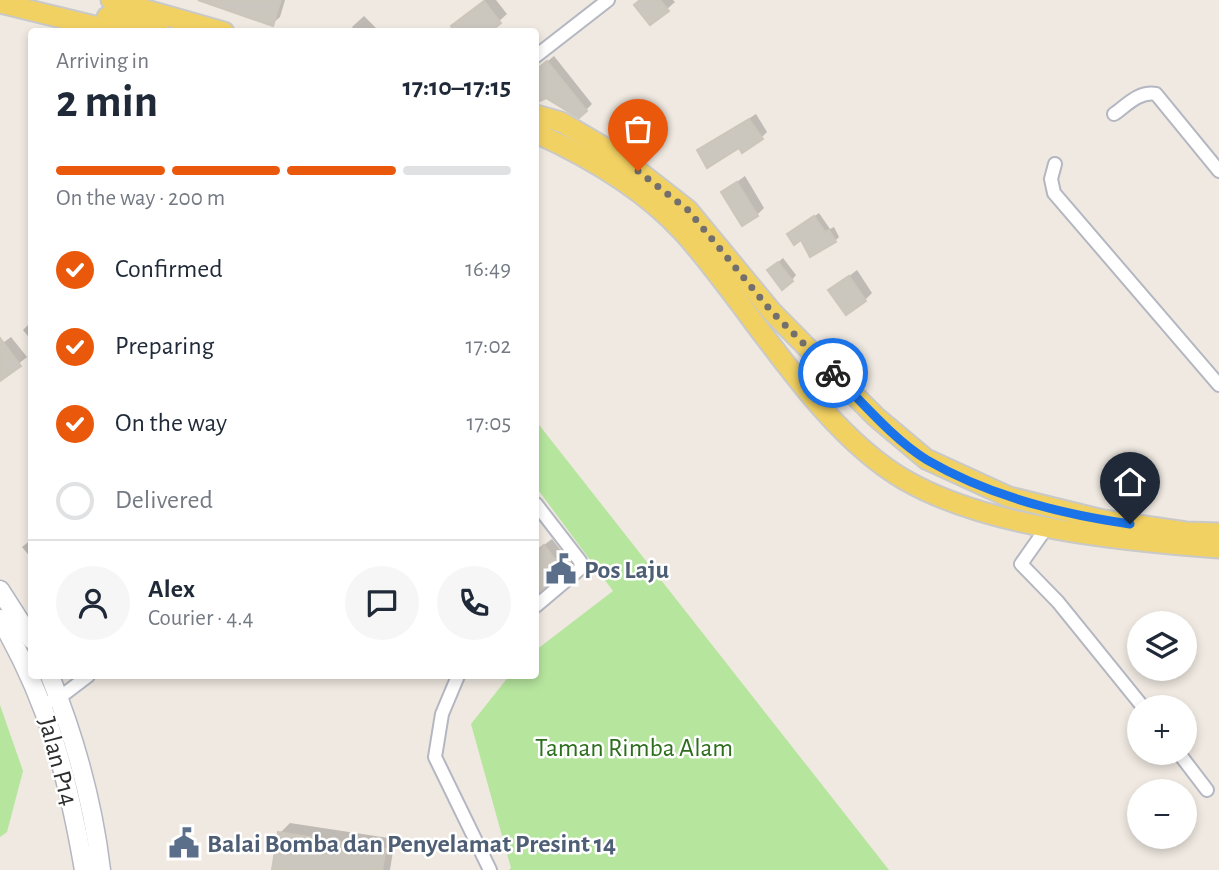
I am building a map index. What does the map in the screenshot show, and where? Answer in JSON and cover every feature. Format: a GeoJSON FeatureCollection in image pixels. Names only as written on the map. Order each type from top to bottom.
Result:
{"type":"FeatureCollection","features":[{"type":"Feature","properties":{"kind":"main road"},"geometry":{"type":"LineString","coordinates":[[43,0],[145,28]]}},
{"type":"Feature","properties":{"kind":"main road"},"geometry":{"type":"LineString","coordinates":[[111,0],[210,28]]}},
{"type":"Feature","properties":{"kind":"main road"},"geometry":{"type":"LineString","coordinates":[[120,0],[148,10]]}},
{"type":"Feature","properties":{"kind":"main road"},"geometry":{"type":"LineString","coordinates":[[0,3],[103,28]]}},
{"type":"Feature","properties":{"kind":"main road"},"geometry":{"type":"LineString","coordinates":[[539,116],[561,122],[619,156],[688,210],[772,312],[876,417],[926,459]]}},
{"type":"Feature","properties":{"kind":"main road"},"geometry":{"type":"LineString","coordinates":[[539,135],[616,176],[683,231],[848,437],[903,479],[943,500],[1047,527],[1219,548]]}},
{"type":"Feature","properties":{"kind":"main road"},"geometry":{"type":"LineString","coordinates":[[848,437],[866,445],[877,442],[880,431],[876,417]]}},
{"type":"Feature","properties":{"kind":"main road"},"geometry":{"type":"LineString","coordinates":[[903,479],[894,466],[900,455],[911,452],[1009,498],[1103,520],[1186,532],[1219,533]]}},
{"type":"Feature","properties":{"kind":"main road"},"geometry":{"type":"LineString","coordinates":[[0,590],[28,634]]}},
{"type":"Feature","properties":{"kind":"main road","name":"Jalan P14"},"geometry":{"type":"LineString","coordinates":[[0,619],[28,664]]}},
{"type":"Feature","properties":{"kind":"main road","name":"Jalan P14"},"geometry":{"type":"LineString","coordinates":[[37,679],[51,701],[88,792],[101,870]]}},
{"type":"Feature","properties":{"kind":"main road","name":"Jalan P14"},"geometry":{"type":"LineString","coordinates":[[50,679],[51,701],[84,870]]}},
{"type":"Feature","properties":{"kind":"street"},"geometry":{"type":"LineString","coordinates":[[539,54],[608,0]]}},
{"type":"Feature","properties":{"kind":"street"},"geometry":{"type":"LineString","coordinates":[[1114,114],[1137,97],[1147,93],[1156,94],[1219,171]]}},
{"type":"Feature","properties":{"kind":"street"},"geometry":{"type":"LineString","coordinates":[[1055,164],[1051,179],[1054,192],[1219,385]]}},
{"type":"Feature","properties":{"kind":"street"},"geometry":{"type":"LineString","coordinates":[[539,508],[580,561],[581,568],[578,574],[539,605]]}},
{"type":"Feature","properties":{"kind":"street"},"geometry":{"type":"LineString","coordinates":[[1047,527],[1021,565],[1058,602],[1133,695]]}},
{"type":"Feature","properties":{"kind":"street"},"geometry":{"type":"LineString","coordinates":[[51,701],[84,679]]}},
{"type":"Feature","properties":{"kind":"street"},"geometry":{"type":"LineString","coordinates":[[457,679],[442,714],[435,757],[490,870]]}},
{"type":"Feature","properties":{"kind":"street"},"geometry":{"type":"LineString","coordinates":[[1188,765],[1207,790]]}},
{"type":"Feature","properties":{"kind":"green space","name":"Taman Rimba Alam"},"geometry":{"type":"Polygon","coordinates":[[[539,425],[889,870],[509,870],[511,868],[471,724],[507,679],[539,679],[539,648],[613,591],[539,491],[539,425]]]}},
{"type":"Feature","properties":{"kind":"green space"},"geometry":{"type":"Polygon","coordinates":[[[0,705],[23,771],[7,832],[0,837],[0,705]]]}},
{"type":"Feature","properties":{"kind":"building"},"geometry":{"type":"Polygon","coordinates":[[[198,0],[281,0],[273,26],[198,0]]]}},
{"type":"Feature","properties":{"kind":"building"},"geometry":{"type":"Polygon","coordinates":[[[640,0],[660,0],[669,11],[650,25],[634,5],[640,0]]]}},
{"type":"Feature","properties":{"kind":"building"},"geometry":{"type":"Polygon","coordinates":[[[484,1],[501,23],[495,28],[451,26],[484,1]]]}},
{"type":"Feature","properties":{"kind":"building"},"geometry":{"type":"Polygon","coordinates":[[[547,61],[587,111],[579,118],[546,98],[539,102],[539,68],[547,61]]]}},
{"type":"Feature","properties":{"kind":"building"},"geometry":{"type":"Polygon","coordinates":[[[749,119],[763,139],[742,153],[739,148],[707,168],[697,150],[749,119]]]}},
{"type":"Feature","properties":{"kind":"building"},"geometry":{"type":"Polygon","coordinates":[[[620,128],[645,142],[640,152],[615,138],[620,128]]]}},
{"type":"Feature","properties":{"kind":"building"},"geometry":{"type":"Polygon","coordinates":[[[737,182],[758,216],[742,226],[721,192],[737,182]]]}},
{"type":"Feature","properties":{"kind":"building"},"geometry":{"type":"Polygon","coordinates":[[[814,216],[825,232],[829,230],[836,242],[810,257],[801,240],[794,245],[787,234],[814,216]]]}},
{"type":"Feature","properties":{"kind":"building"},"geometry":{"type":"Polygon","coordinates":[[[778,262],[793,281],[782,290],[767,270],[778,262]]]}},
{"type":"Feature","properties":{"kind":"building"},"geometry":{"type":"Polygon","coordinates":[[[849,276],[866,301],[846,315],[828,290],[849,276]]]}},
{"type":"Feature","properties":{"kind":"building"},"geometry":{"type":"Polygon","coordinates":[[[0,338],[21,366],[0,381],[0,338]]]}},
{"type":"Feature","properties":{"kind":"building"},"geometry":{"type":"Polygon","coordinates":[[[544,545],[564,571],[539,592],[539,549],[544,545]]]}},
{"type":"Feature","properties":{"kind":"building"},"geometry":{"type":"Polygon","coordinates":[[[278,832],[386,849],[382,870],[272,870],[278,832]]]}},
{"type":"Feature","properties":{"kind":"way so far"},"geometry":{"type":"LineString","coordinates":[[638,171],[688,210],[772,312],[833,373]]}},
{"type":"Feature","properties":{"kind":"place","name":"Pos Laju"},"geometry":{"type":"Point","coordinates":[561,569]}},
{"type":"Feature","properties":{"kind":"place","name":"Balai Bomba dan Penyelamat Presint 14"},"geometry":{"type":"Point","coordinates":[184,843]}},
{"type":"Feature","properties":{"kind":"route"},"geometry":{"type":"LineString","coordinates":[[833,373],[876,417],[926,459],[1009,498],[1130,524]]}}]}
